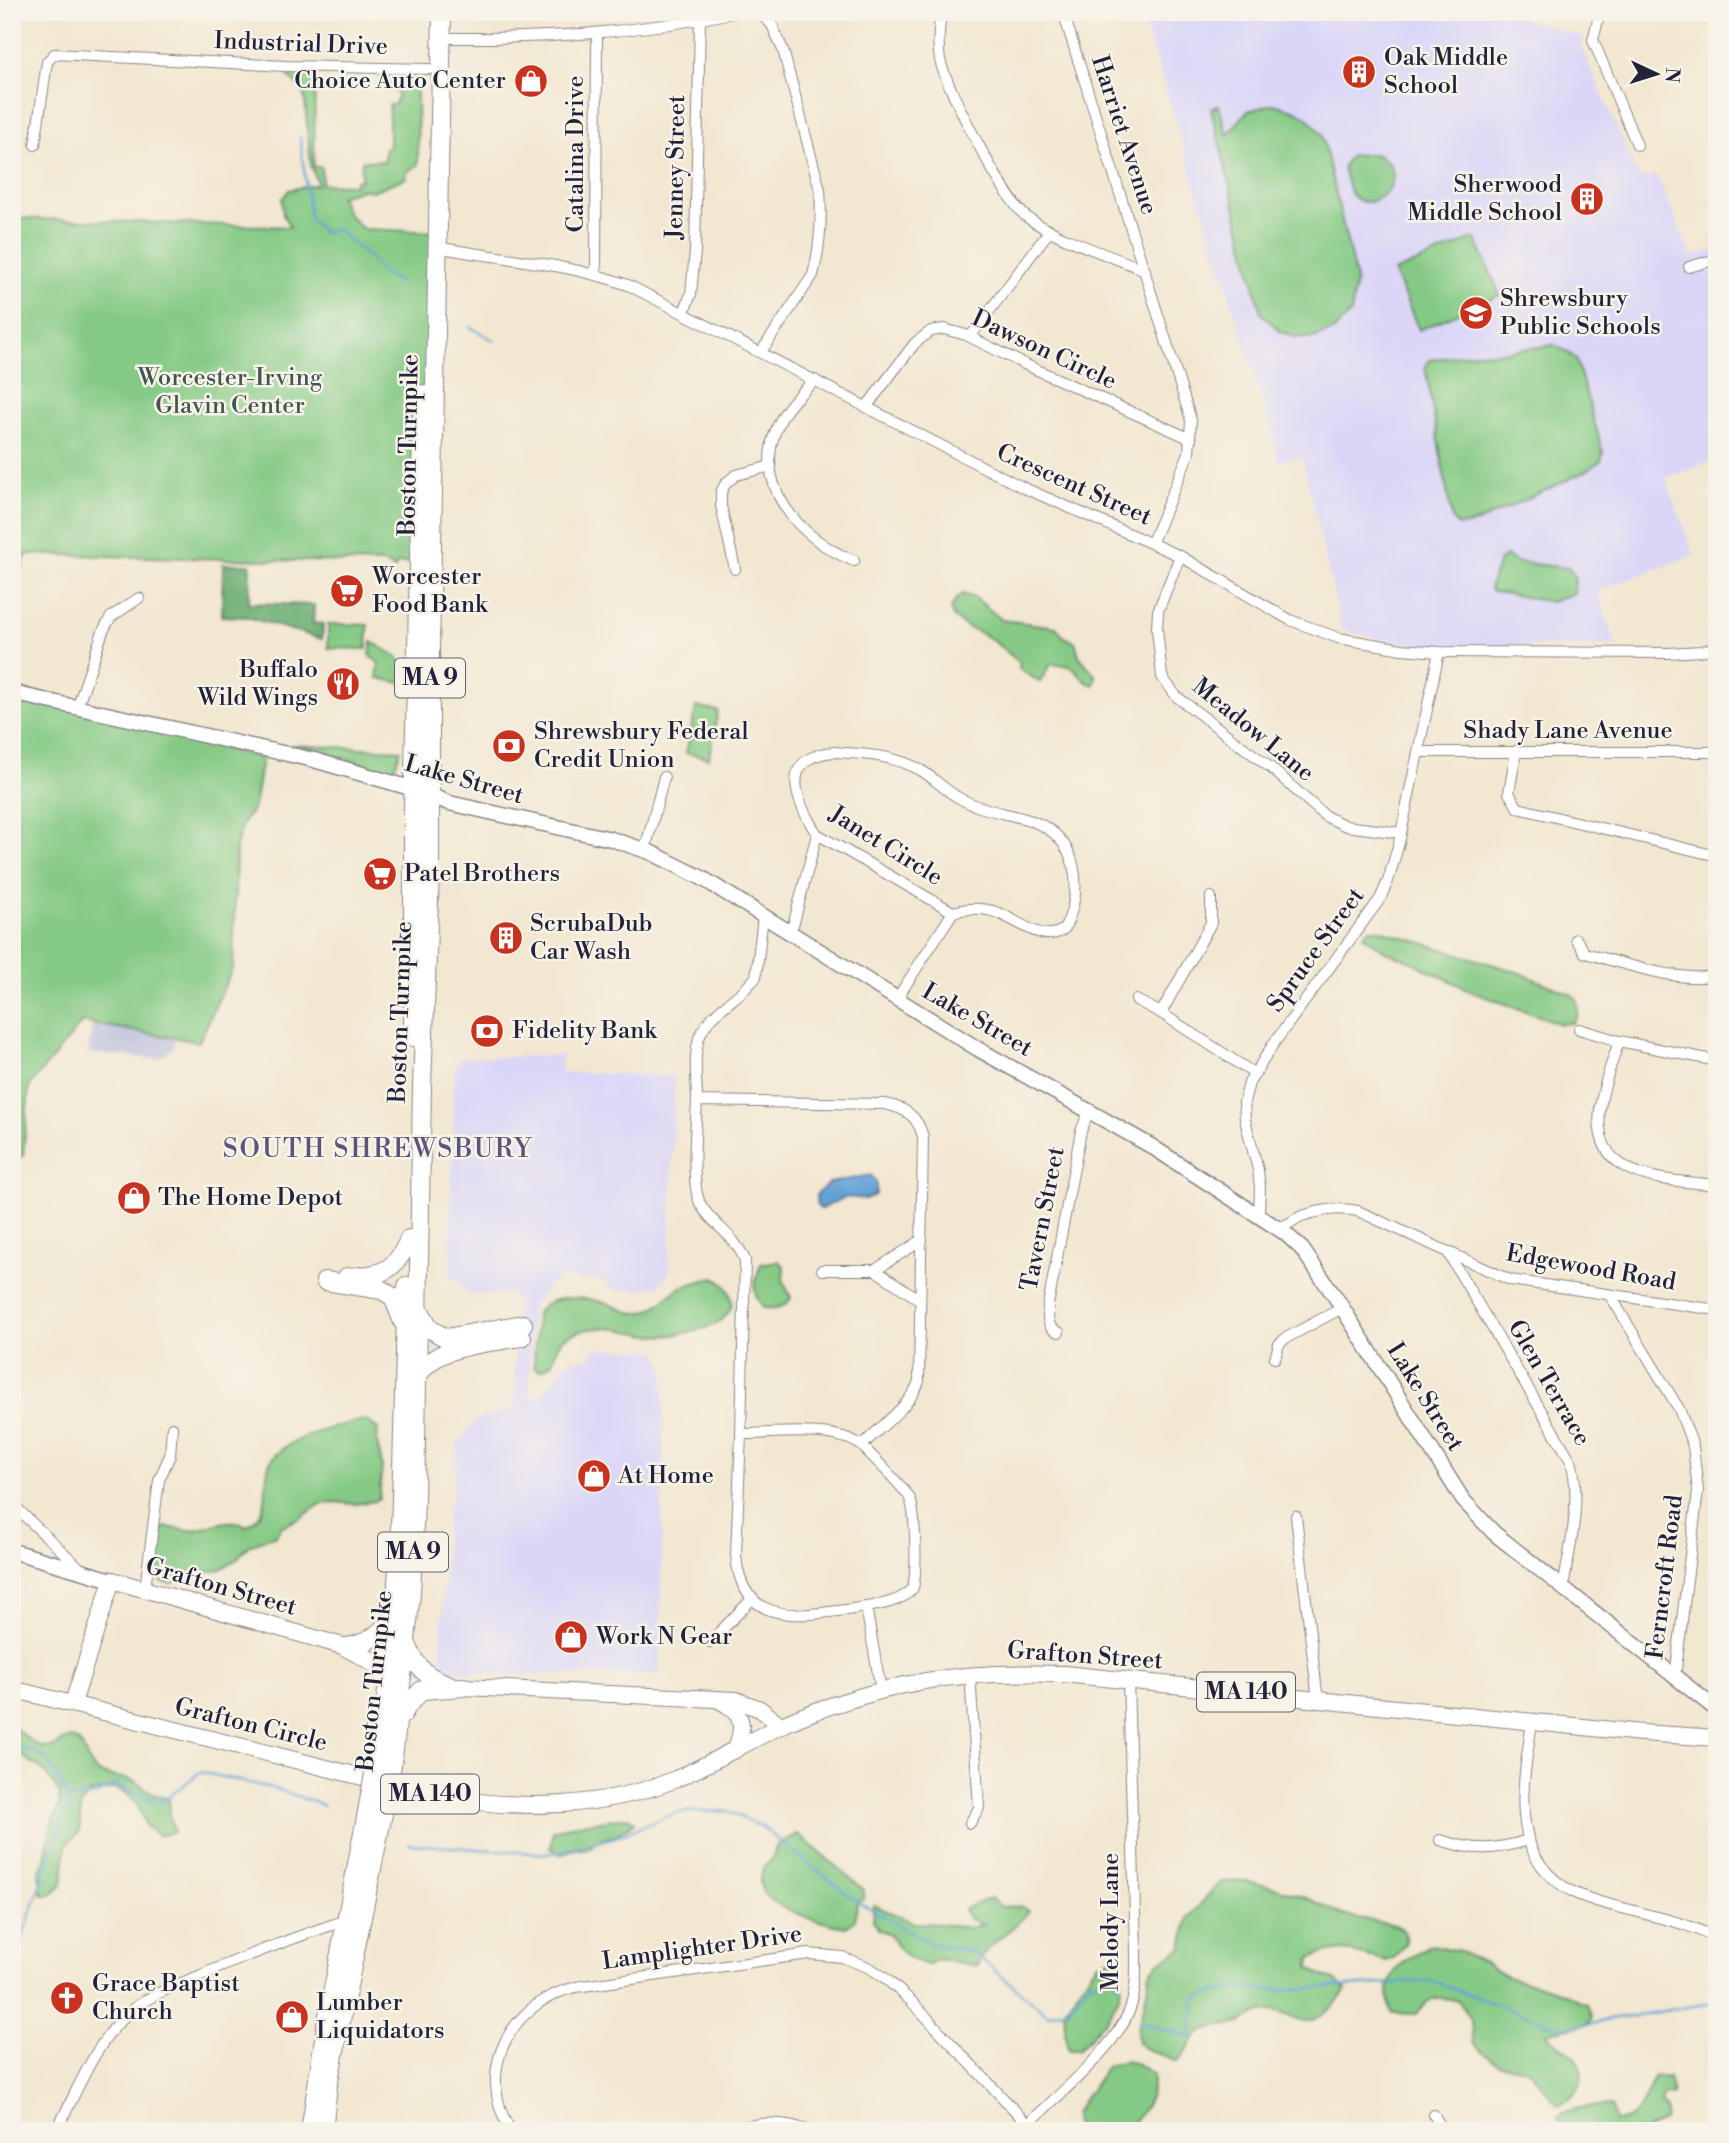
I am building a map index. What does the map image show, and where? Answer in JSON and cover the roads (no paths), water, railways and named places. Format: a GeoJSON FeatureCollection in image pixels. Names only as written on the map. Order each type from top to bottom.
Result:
{"type":"FeatureCollection","features":[{"type":"Feature","properties":{"kind":"highway","name":"Boston Turnpike"},"geometry":{"type":"LineString","coordinates":[[323,2131],[328,2085],[385,1758],[387,1689],[395,1615],[404,1447],[418,530],[426,308],[431,12]]}},
{"type":"Feature","properties":{"kind":"highway","name":"Boston Turnpike"},"geometry":{"type":"LineString","coordinates":[[385,1758],[399,1721],[413,1557],[431,797],[430,651],[442,12]]}},
{"type":"Feature","properties":{"kind":"highway"},"geometry":{"type":"LineString","coordinates":[[405,1331],[397,1305],[389,1293],[325,1281],[371,1276],[386,1271],[393,1267],[409,1239]]}},
{"type":"Feature","properties":{"kind":"highway"},"geometry":{"type":"LineString","coordinates":[[417,1378],[427,1363],[444,1353],[522,1331],[446,1338],[428,1327],[419,1307]]}},
{"type":"Feature","properties":{"kind":"highway"},"geometry":{"type":"LineString","coordinates":[[345,1647],[370,1640],[395,1615]]}},
{"type":"Feature","properties":{"kind":"highway"},"geometry":{"type":"LineString","coordinates":[[406,1642],[414,1661],[426,1675],[464,1687]]}},
{"type":"Feature","properties":{"kind":"highway"},"geometry":{"type":"LineString","coordinates":[[345,1647],[380,1668],[387,1689]]}},
{"type":"Feature","properties":{"kind":"highway"},"geometry":{"type":"LineString","coordinates":[[399,1721],[408,1704],[422,1690],[464,1687]]}},
{"type":"Feature","properties":{"kind":"highway","name":"Boston Turnpike"},"geometry":{"type":"LineString","coordinates":[[310,2131],[326,2026],[347,1920],[377,1800]]}},
{"type":"Feature","properties":{"kind":"main road","name":"Grafton Street"},"geometry":{"type":"LineString","coordinates":[[112,1580],[345,1647]]}},
{"type":"Feature","properties":{"kind":"main road"},"geometry":{"type":"LineString","coordinates":[[73,1703],[112,1580]]}},
{"type":"Feature","properties":{"kind":"main road","name":"Grafton Street"},"geometry":{"type":"LineString","coordinates":[[782,1726],[881,1690],[1004,1672],[1064,1674],[1532,1722],[1717,1738]]}},
{"type":"Feature","properties":{"kind":"main road"},"geometry":{"type":"LineString","coordinates":[[464,1687],[736,1700],[752,1705],[782,1726]]}},
{"type":"Feature","properties":{"kind":"main road","name":"MA 140"},"geometry":{"type":"LineString","coordinates":[[12,1689],[73,1703]]}},
{"type":"Feature","properties":{"kind":"main road"},"geometry":{"type":"LineString","coordinates":[[717,1698],[731,1706],[739,1716],[741,1735],[735,1750]]}},
{"type":"Feature","properties":{"kind":"main road","name":"Grafton Circle"},"geometry":{"type":"LineString","coordinates":[[73,1703],[442,1797],[524,1806],[590,1800],[635,1791],[677,1778],[782,1726]]}},
{"type":"Feature","properties":{"kind":"street"},"geometry":{"type":"LineString","coordinates":[[442,38],[513,39],[597,34],[700,20],[737,12]]}},
{"type":"Feature","properties":{"kind":"street"},"geometry":{"type":"LineString","coordinates":[[759,12],[772,25],[783,50],[820,190],[821,207],[817,261],[813,275],[761,352]]}},
{"type":"Feature","properties":{"kind":"street"},"geometry":{"type":"LineString","coordinates":[[941,12],[938,50],[948,87],[1009,198],[1026,217],[1049,230],[1145,270]]}},
{"type":"Feature","properties":{"kind":"street","name":"Harriet Avenue"},"geometry":{"type":"LineString","coordinates":[[1063,12],[1191,420],[1191,439],[1185,466],[1152,542]]}},
{"type":"Feature","properties":{"kind":"street"},"geometry":{"type":"LineString","coordinates":[[1600,12],[1593,40],[1637,145]]}},
{"type":"Feature","properties":{"kind":"street","name":"Jenney Street"},"geometry":{"type":"LineString","coordinates":[[684,312],[691,294],[695,251],[700,20]]}},
{"type":"Feature","properties":{"kind":"street","name":"Catalina Drive"},"geometry":{"type":"LineString","coordinates":[[596,274],[597,34]]}},
{"type":"Feature","properties":{"kind":"street","name":"Industrial Drive"},"geometry":{"type":"LineString","coordinates":[[36,145],[47,62],[54,54],[286,66],[430,69]]}},
{"type":"Feature","properties":{"kind":"street"},"geometry":{"type":"LineString","coordinates":[[970,337],[1049,230]]}},
{"type":"Feature","properties":{"kind":"street","name":"Crescent Street"},"geometry":{"type":"LineString","coordinates":[[436,247],[565,267],[629,285],[1022,487],[1152,542],[1290,620],[1338,638],[1398,649],[1439,652],[1668,653],[1717,647]]}},
{"type":"Feature","properties":{"kind":"street"},"geometry":{"type":"LineString","coordinates":[[1689,267],[1717,259]]}},
{"type":"Feature","properties":{"kind":"street","name":"Dawson Circle"},"geometry":{"type":"LineString","coordinates":[[867,406],[915,343],[924,335],[944,329],[970,337],[1073,387],[1191,439]]}},
{"type":"Feature","properties":{"kind":"street"},"geometry":{"type":"LineString","coordinates":[[815,380],[789,406],[779,422],[773,440],[771,466],[775,492],[796,523],[854,561]]}},
{"type":"Feature","properties":{"kind":"street"},"geometry":{"type":"LineString","coordinates":[[735,569],[721,506],[721,492],[726,483],[736,475],[746,470],[771,466]]}},
{"type":"Feature","properties":{"kind":"street","name":"Meadow Lane"},"geometry":{"type":"LineString","coordinates":[[1180,556],[1158,611],[1159,661],[1162,677],[1170,690],[1272,768],[1325,816],[1346,826],[1401,833]]}},
{"type":"Feature","properties":{"kind":"street"},"geometry":{"type":"LineString","coordinates":[[77,708],[103,631],[111,617],[139,597]]}},
{"type":"Feature","properties":{"kind":"street","name":"Spruce Street"},"geometry":{"type":"LineString","coordinates":[[1266,1222],[1259,1212],[1258,1170],[1245,1120],[1246,1093],[1274,1043],[1380,899],[1388,881],[1401,833],[1439,652]]}},
{"type":"Feature","properties":{"kind":"street","name":"Lake Street"},"geometry":{"type":"LineString","coordinates":[[12,693],[314,760],[414,789],[449,803],[610,839],[645,850],[702,878],[978,1049],[1090,1109],[1285,1233],[1302,1250],[1342,1308],[1463,1500],[1494,1533],[1717,1710]]}},
{"type":"Feature","properties":{"kind":"street"},"geometry":{"type":"LineString","coordinates":[[1516,751],[1509,793],[1518,808],[1717,856]]}},
{"type":"Feature","properties":{"kind":"street","name":"Shady Lane Avenue"},"geometry":{"type":"LineString","coordinates":[[1419,752],[1717,752]]}},
{"type":"Feature","properties":{"kind":"street","name":"Janet Circle"},"geometry":{"type":"LineString","coordinates":[[823,753],[875,755],[919,769],[959,798],[1044,827],[1058,837],[1071,853],[1076,877],[1073,900],[1065,928],[1056,935],[1043,934],[1000,913],[985,909],[966,908],[953,912],[817,834],[808,820],[798,793],[798,769],[802,762],[823,753]]}},
{"type":"Feature","properties":{"kind":"street"},"geometry":{"type":"LineString","coordinates":[[645,850],[664,777]]}},
{"type":"Feature","properties":{"kind":"street"},"geometry":{"type":"LineString","coordinates":[[789,933],[817,834]]}},
{"type":"Feature","properties":{"kind":"street"},"geometry":{"type":"LineString","coordinates":[[1161,1013],[1212,923],[1211,897]]}},
{"type":"Feature","properties":{"kind":"street"},"geometry":{"type":"LineString","coordinates":[[896,1000],[953,912]]}},
{"type":"Feature","properties":{"kind":"street"},"geometry":{"type":"LineString","coordinates":[[741,1434],[823,1433],[846,1437],[862,1446],[907,1494],[913,1516],[913,1588],[901,1597],[866,1607],[789,1616],[770,1611],[753,1598],[741,1581],[736,1562],[745,1260],[734,1240],[703,1209],[696,1194],[697,1059],[700,1036],[708,1022],[756,977],[763,916]]}},
{"type":"Feature","properties":{"kind":"street"},"geometry":{"type":"LineString","coordinates":[[1576,939],[1585,953],[1596,956],[1678,976],[1699,978],[1717,974]]}},
{"type":"Feature","properties":{"kind":"street"},"geometry":{"type":"LineString","coordinates":[[1136,1000],[1161,1013],[1255,1074]]}},
{"type":"Feature","properties":{"kind":"street"},"geometry":{"type":"LineString","coordinates":[[1579,1029],[1619,1041],[1717,1061]]}},
{"type":"Feature","properties":{"kind":"street"},"geometry":{"type":"LineString","coordinates":[[1619,1041],[1600,1110],[1600,1133],[1610,1155],[1622,1166],[1655,1178],[1717,1185]]}},
{"type":"Feature","properties":{"kind":"street"},"geometry":{"type":"LineString","coordinates":[[697,1101],[863,1102],[906,1110],[916,1120],[923,1137],[918,1385],[906,1402],[877,1428],[862,1446]]}},
{"type":"Feature","properties":{"kind":"street","name":"Tavern Street"},"geometry":{"type":"LineString","coordinates":[[1059,1332],[1054,1331],[1049,1324],[1048,1305],[1081,1131],[1090,1109]]}},
{"type":"Feature","properties":{"kind":"street","name":"Edgewood Road"},"geometry":{"type":"LineString","coordinates":[[1266,1222],[1283,1226],[1298,1217],[1335,1208],[1347,1209],[1375,1218],[1510,1280],[1717,1310]]}},
{"type":"Feature","properties":{"kind":"street"},"geometry":{"type":"LineString","coordinates":[[822,1270],[875,1270],[922,1240]]}},
{"type":"Feature","properties":{"kind":"street","name":"Glen Terrace"},"geometry":{"type":"LineString","coordinates":[[1447,1253],[1571,1461],[1576,1484],[1575,1504],[1563,1587]]}},
{"type":"Feature","properties":{"kind":"street"},"geometry":{"type":"LineString","coordinates":[[875,1270],[920,1300]]}},
{"type":"Feature","properties":{"kind":"street","name":"Ferncroft Road"},"geometry":{"type":"LineString","coordinates":[[1610,1295],[1679,1409],[1693,1446],[1698,1491],[1675,1677]]}},
{"type":"Feature","properties":{"kind":"street"},"geometry":{"type":"LineString","coordinates":[[1275,1358],[1279,1343],[1342,1308]]}},
{"type":"Feature","properties":{"kind":"street"},"geometry":{"type":"LineString","coordinates":[[145,1589],[159,1480],[170,1455],[172,1427]]}},
{"type":"Feature","properties":{"kind":"street","name":"Grafton Street"},"geometry":{"type":"LineString","coordinates":[[12,1504],[84,1572]]}},
{"type":"Feature","properties":{"kind":"street"},"geometry":{"type":"LineString","coordinates":[[1296,1516],[1317,1692],[1315,1700]]}},
{"type":"Feature","properties":{"kind":"street","name":"Grafton Street"},"geometry":{"type":"LineString","coordinates":[[12,1551],[112,1580]]}},
{"type":"Feature","properties":{"kind":"street"},"geometry":{"type":"LineString","coordinates":[[710,1642],[753,1598]]}},
{"type":"Feature","properties":{"kind":"street"},"geometry":{"type":"LineString","coordinates":[[866,1607],[881,1690]]}},
{"type":"Feature","properties":{"kind":"street"},"geometry":{"type":"LineString","coordinates":[[970,1675],[979,1808],[970,1823]]}},
{"type":"Feature","properties":{"kind":"street","name":"Melody Lane"},"geometry":{"type":"LineString","coordinates":[[1031,2127],[1116,2036],[1133,2001],[1136,1950],[1128,1680]]}},
{"type":"Feature","properties":{"kind":"street"},"geometry":{"type":"LineString","coordinates":[[1532,1722],[1523,1813],[1528,1840],[1544,1870],[1575,1893],[1684,1925],[1717,1940]]}},
{"type":"Feature","properties":{"kind":"street"},"geometry":{"type":"LineString","coordinates":[[1440,1840],[1466,1847],[1489,1849],[1528,1840]]}},
{"type":"Feature","properties":{"kind":"street"},"geometry":{"type":"LineString","coordinates":[[56,2131],[97,2053],[114,2028],[134,2008],[164,1991],[240,1958],[347,1920]]}},
{"type":"Feature","properties":{"kind":"street","name":"Lamplighter Drive"},"geometry":{"type":"LineString","coordinates":[[511,2131],[499,2101],[496,2076],[499,2061],[512,2028],[540,2001],[576,1987],[809,1954],[842,1957],[870,1968],[886,1978],[1031,2127]]}},
{"type":"Feature","properties":{"kind":"street"},"geometry":{"type":"LineString","coordinates":[[1434,2115],[1443,2131]]}},
{"type":"Feature","properties":{"kind":"street"},"geometry":{"type":"LineString","coordinates":[[730,2131],[770,2123],[792,2125],[809,2131]]}},
{"type":"Feature","properties":{"kind":"water"},"geometry":{"type":"Polygon","coordinates":[[[871,1175],[876,1182],[876,1194],[867,1199],[845,1197],[821,1209],[817,1206],[816,1195],[829,1183],[871,1175]]]}},
{"type":"Feature","properties":{"kind":"waterway"},"geometry":{"type":"LineString","coordinates":[[300,137],[310,219],[324,233],[337,229],[375,263],[379,270],[400,283]]}},
{"type":"Feature","properties":{"kind":"waterway"},"geometry":{"type":"LineString","coordinates":[[470,327],[495,341]]}},
{"type":"Feature","properties":{"kind":"waterway"},"geometry":{"type":"LineString","coordinates":[[12,1744],[46,1758],[69,1799],[96,1795],[114,1784],[161,1803],[200,1772],[272,1788],[323,1805]]}},
{"type":"Feature","properties":{"kind":"waterway"},"geometry":{"type":"LineString","coordinates":[[12,1962],[69,1799]]}},
{"type":"Feature","properties":{"kind":"waterway"},"geometry":{"type":"LineString","coordinates":[[409,1844],[548,1854],[616,1837],[678,1812],[727,1811],[762,1827],[855,1900],[932,1944],[972,1951],[1048,2015],[1069,2009],[1090,1982],[1110,1978],[1122,1987]]}},
{"type":"Feature","properties":{"kind":"waterway"},"geometry":{"type":"LineString","coordinates":[[1139,2022],[1191,2037],[1195,1998],[1230,1988],[1276,1990],[1432,1981],[1562,2028],[1717,2002]]}},
{"type":"Feature","properties":{"kind":"place","name":"Oak Middle School"},"geometry":{"type":"Point","coordinates":[1359,72]}},
{"type":"Feature","properties":{"kind":"place","name":"Choice Auto Center"},"geometry":{"type":"Point","coordinates":[531,81]}},
{"type":"Feature","properties":{"kind":"place","name":"Sherwood Middle School"},"geometry":{"type":"Point","coordinates":[1587,199]}},
{"type":"Feature","properties":{"kind":"place","name":"Shrewsbury Public Schools"},"geometry":{"type":"Point","coordinates":[1476,313]}},
{"type":"Feature","properties":{"kind":"place","name":"Worcester Food Bank"},"geometry":{"type":"Point","coordinates":[347,591]}},
{"type":"Feature","properties":{"kind":"place","name":"Buffalo Wild Wings"},"geometry":{"type":"Point","coordinates":[343,684]}},
{"type":"Feature","properties":{"kind":"place","name":"Shrewsbury Federal Credit Union"},"geometry":{"type":"Point","coordinates":[509,746]}},
{"type":"Feature","properties":{"kind":"place","name":"Patel Brothers"},"geometry":{"type":"Point","coordinates":[380,874]}},
{"type":"Feature","properties":{"kind":"place","name":"ScrubaDub Car Wash"},"geometry":{"type":"Point","coordinates":[506,938]}},
{"type":"Feature","properties":{"kind":"place","name":"Fidelity Bank"},"geometry":{"type":"Point","coordinates":[487,1031]}},
{"type":"Feature","properties":{"kind":"place","name":"The Home Depot"},"geometry":{"type":"Point","coordinates":[134,1198]}},
{"type":"Feature","properties":{"kind":"place","name":"At Home"},"geometry":{"type":"Point","coordinates":[594,1476]}},
{"type":"Feature","properties":{"kind":"place","name":"Work N Gear"},"geometry":{"type":"Point","coordinates":[571,1637]}},
{"type":"Feature","properties":{"kind":"place","name":"Grace Baptist Church"},"geometry":{"type":"Point","coordinates":[67,1998]}},
{"type":"Feature","properties":{"kind":"place","name":"Lumber Liquidators"},"geometry":{"type":"Point","coordinates":[292,2017]}},
{"type":"Feature","properties":{"kind":"district","name":"SOUTH SHREWSBURY"},"geometry":{"type":"Point","coordinates":[378,1149]}},
{"type":"Feature","properties":{"kind":"park label","name":"Worcester-Irving Glavin Center"},"geometry":{"type":"Point","coordinates":[230,392]}}]}
